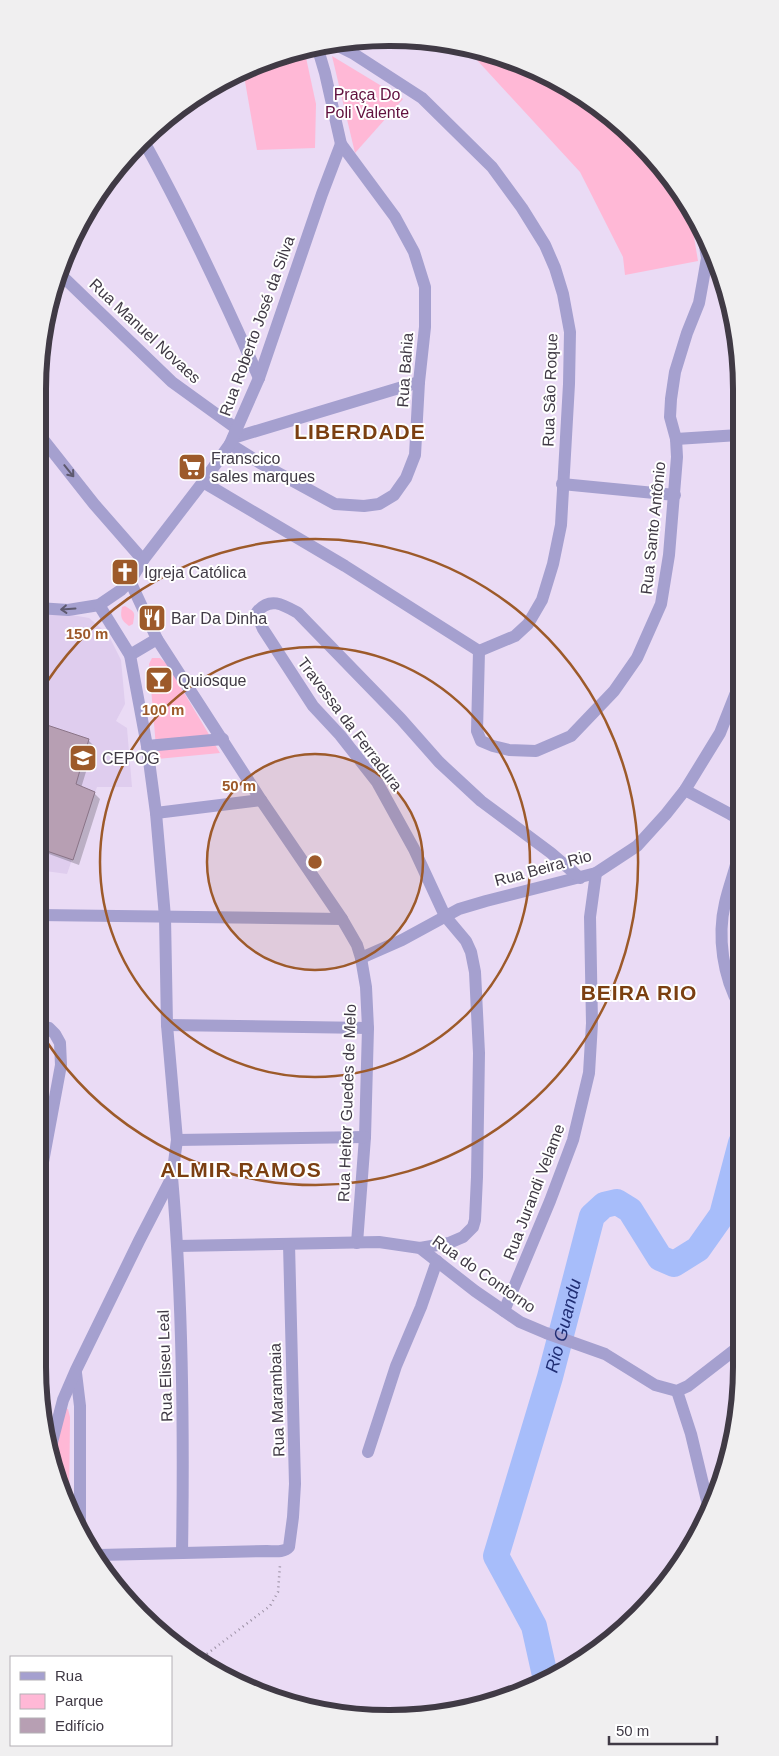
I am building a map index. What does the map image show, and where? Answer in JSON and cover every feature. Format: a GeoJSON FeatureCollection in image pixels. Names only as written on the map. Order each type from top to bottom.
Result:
{"type":"FeatureCollection","features":[{"type":"Feature","properties":{"kind":"street","name":"Rua Sâo Roque"},"geometry":{"type":"LineString","coordinates":[[344,49],[422,98],[492,167],[522,208],[545,245],[556,268],[563,294],[570,332],[561,525],[553,564],[542,600],[528,624],[515,636],[479,652]]}},
{"type":"Feature","properties":{"kind":"street"},"geometry":{"type":"LineString","coordinates":[[319,54],[326,73],[341,144]]}},
{"type":"Feature","properties":{"kind":"street","name":"Rua Roberto José da Silva"},"geometry":{"type":"LineString","coordinates":[[99,605],[121,590],[130,581],[143,560],[203,482],[233,437],[259,378],[341,144]]}},
{"type":"Feature","properties":{"kind":"street","name":"Rua Bahia"},"geometry":{"type":"LineString","coordinates":[[233,437],[260,463],[335,504],[364,506],[379,504],[394,495],[406,478],[415,455],[419,382],[425,327],[424,287],[414,252],[395,217],[341,144]]}},
{"type":"Feature","properties":{"kind":"street"},"geometry":{"type":"LineString","coordinates":[[147,147],[170,188],[215,280],[259,378]]}},
{"type":"Feature","properties":{"kind":"street","name":"Rua Santo Antônio"},"geometry":{"type":"LineString","coordinates":[[479,652],[477,731],[481,741],[509,750],[536,751],[571,736],[614,691],[637,658],[661,604],[669,555],[677,457],[676,439],[670,417],[671,399],[675,372],[699,303],[707,258]]}},
{"type":"Feature","properties":{"kind":"street","name":"Rua Manuel Novaes"},"geometry":{"type":"LineString","coordinates":[[64,278],[172,382],[233,437]]}},
{"type":"Feature","properties":{"kind":"street"},"geometry":{"type":"LineString","coordinates":[[233,437],[419,382]]}},
{"type":"Feature","properties":{"kind":"street"},"geometry":{"type":"LineString","coordinates":[[676,439],[733,435]]}},
{"type":"Feature","properties":{"kind":"street"},"geometry":{"type":"LineString","coordinates":[[46,443],[94,504],[143,560]]}},
{"type":"Feature","properties":{"kind":"street"},"geometry":{"type":"LineString","coordinates":[[203,482],[345,566],[479,652]]}},
{"type":"Feature","properties":{"kind":"street"},"geometry":{"type":"LineString","coordinates":[[562,484],[675,495]]}},
{"type":"Feature","properties":{"kind":"street","name":"Rua Heitor Guedes de Melo"},"geometry":{"type":"LineString","coordinates":[[130,581],[157,639],[261,800],[342,919],[357,945],[366,987],[368,1028],[365,1137],[357,1243]]}},
{"type":"Feature","properties":{"kind":"street","name":"Travessa da Ferradura"},"geometry":{"type":"LineString","coordinates":[[420,1248],[449,1243],[463,1237],[473,1227],[476,1210],[479,1053],[475,972],[471,952],[466,941],[445,916],[395,812],[376,782],[340,735],[313,706],[260,623],[257,612],[261,607],[273,602],[281,604],[298,614],[481,802],[551,853],[580,878]]}},
{"type":"Feature","properties":{"kind":"street"},"geometry":{"type":"LineString","coordinates":[[46,609],[68,610],[99,605],[130,655],[147,746],[156,813],[165,917],[167,1025],[177,1140],[172,1177],[76,1370],[63,1400],[54,1436]]}},
{"type":"Feature","properties":{"kind":"street"},"geometry":{"type":"LineString","coordinates":[[130,655],[157,639]]}},
{"type":"Feature","properties":{"kind":"street","name":"Rua Beira Rio"},"geometry":{"type":"LineString","coordinates":[[361,958],[402,940],[459,909],[486,900],[596,873],[637,846],[685,790],[720,733],[733,702]]}},
{"type":"Feature","properties":{"kind":"street"},"geometry":{"type":"LineString","coordinates":[[147,746],[223,739]]}},
{"type":"Feature","properties":{"kind":"street"},"geometry":{"type":"LineString","coordinates":[[685,790],[733,816]]}},
{"type":"Feature","properties":{"kind":"street"},"geometry":{"type":"LineString","coordinates":[[156,813],[261,800]]}},
{"type":"Feature","properties":{"kind":"street"},"geometry":{"type":"LineString","coordinates":[[733,872],[724,904],[722,950],[733,991]]}},
{"type":"Feature","properties":{"kind":"street","name":"Rua Jurandi Velame"},"geometry":{"type":"LineString","coordinates":[[504,1311],[573,1140],[589,1074],[592,1023],[590,917],[596,873]]}},
{"type":"Feature","properties":{"kind":"street"},"geometry":{"type":"LineString","coordinates":[[46,915],[342,919]]}},
{"type":"Feature","properties":{"kind":"street"},"geometry":{"type":"LineString","coordinates":[[167,1025],[368,1028]]}},
{"type":"Feature","properties":{"kind":"street"},"geometry":{"type":"LineString","coordinates":[[46,1027],[55,1034],[60,1043],[61,1065],[46,1149]]}},
{"type":"Feature","properties":{"kind":"street"},"geometry":{"type":"LineString","coordinates":[[177,1140],[365,1137]]}},
{"type":"Feature","properties":{"kind":"street","name":"Rua Eliseu Leal"},"geometry":{"type":"LineString","coordinates":[[172,1177],[178,1246],[184,1438],[182,1553]]}},
{"type":"Feature","properties":{"kind":"street","name":"Rua do Contorno"},"geometry":{"type":"LineString","coordinates":[[178,1246],[379,1242],[420,1248],[475,1291],[520,1322],[546,1334],[605,1354],[654,1385],[677,1391]]}},
{"type":"Feature","properties":{"kind":"street","name":"Rua Marambaia"},"geometry":{"type":"LineString","coordinates":[[282,1551],[286,1550],[289,1546],[296,1484],[289,1244]]}},
{"type":"Feature","properties":{"kind":"street"},"geometry":{"type":"LineString","coordinates":[[368,1452],[396,1366],[421,1307],[437,1261]]}},
{"type":"Feature","properties":{"kind":"street"},"geometry":{"type":"LineString","coordinates":[[707,1499],[691,1434],[677,1391],[688,1386],[733,1352]]}},
{"type":"Feature","properties":{"kind":"street"},"geometry":{"type":"LineString","coordinates":[[76,1370],[80,1406],[80,1514]]}},
{"type":"Feature","properties":{"kind":"street"},"geometry":{"type":"LineString","coordinates":[[102,1554],[282,1551]]}},
{"type":"Feature","properties":{"kind":"path"},"geometry":{"type":"LineString","coordinates":[[205,1656],[270,1606],[278,1592],[282,1551]]}},
{"type":"Feature","properties":{"kind":"shaded area","name":"CEPOG"},"geometry":{"type":"Polygon","coordinates":[[[46,613],[89,618],[108,634],[121,660],[125,704],[116,721],[127,728],[132,787],[97,787],[67,874],[46,871],[46,613]]]}},
{"type":"Feature","properties":{"kind":"green space","name":"Praça Do Poli Valente"},"geometry":{"type":"Polygon","coordinates":[[[332,56],[403,99],[355,153],[332,56]]]}},
{"type":"Feature","properties":{"kind":"green space"},"geometry":{"type":"Polygon","coordinates":[[[306,57],[316,104],[315,148],[257,150],[245,79],[279,64],[306,57]]]}},
{"type":"Feature","properties":{"kind":"green space"},"geometry":{"type":"Polygon","coordinates":[[[474,57],[521,72],[561,92],[616,131],[648,163],[687,218],[693,230],[698,261],[625,275],[623,257],[580,172],[474,57]]]}},
{"type":"Feature","properties":{"kind":"green space"},"geometry":{"type":"Polygon","coordinates":[[[125,606],[134,615],[133,624],[129,626],[121,616],[122,607],[125,606]]]}},
{"type":"Feature","properties":{"kind":"green space"},"geometry":{"type":"Polygon","coordinates":[[[152,658],[160,658],[167,664],[220,753],[157,759],[149,664],[152,658]]]}},
{"type":"Feature","properties":{"kind":"green space"},"geometry":{"type":"Polygon","coordinates":[[[63,1407],[68,1409],[70,1417],[69,1491],[54,1439],[58,1414],[63,1407]]]}},
{"type":"Feature","properties":{"kind":"building"},"geometry":{"type":"Polygon","coordinates":[[[46,725],[89,739],[76,784],[95,792],[73,860],[46,851],[46,725]]]}},
{"type":"Feature","properties":{"kind":"waterway","name":"Rio Guandu"},"geometry":{"type":"LineString","coordinates":[[544,1672],[534,1626],[496,1556],[550,1377],[592,1216],[604,1205],[617,1202],[630,1210],[660,1258],[674,1264],[698,1249],[722,1215],[733,1173]]}},
{"type":"Feature","properties":{"kind":"place","name":"Franscico sales marques"},"geometry":{"type":"Point","coordinates":[192,467]}},
{"type":"Feature","properties":{"kind":"place","name":"Igreja Católica"},"geometry":{"type":"Point","coordinates":[125,572]}},
{"type":"Feature","properties":{"kind":"place","name":"Bar Da Dinha"},"geometry":{"type":"Point","coordinates":[152,618]}},
{"type":"Feature","properties":{"kind":"place","name":"Quiosque"},"geometry":{"type":"Point","coordinates":[159,680]}},
{"type":"Feature","properties":{"kind":"place","name":"CEPOG"},"geometry":{"type":"Point","coordinates":[83,758]}},
{"type":"Feature","properties":{"kind":"district","name":"LIBERDADE"},"geometry":{"type":"Point","coordinates":[360,431]}},
{"type":"Feature","properties":{"kind":"district","name":"BEIRA RIO"},"geometry":{"type":"Point","coordinates":[639,992]}},
{"type":"Feature","properties":{"kind":"district","name":"ALMIR RAMOS"},"geometry":{"type":"Point","coordinates":[241,1169]}}]}
